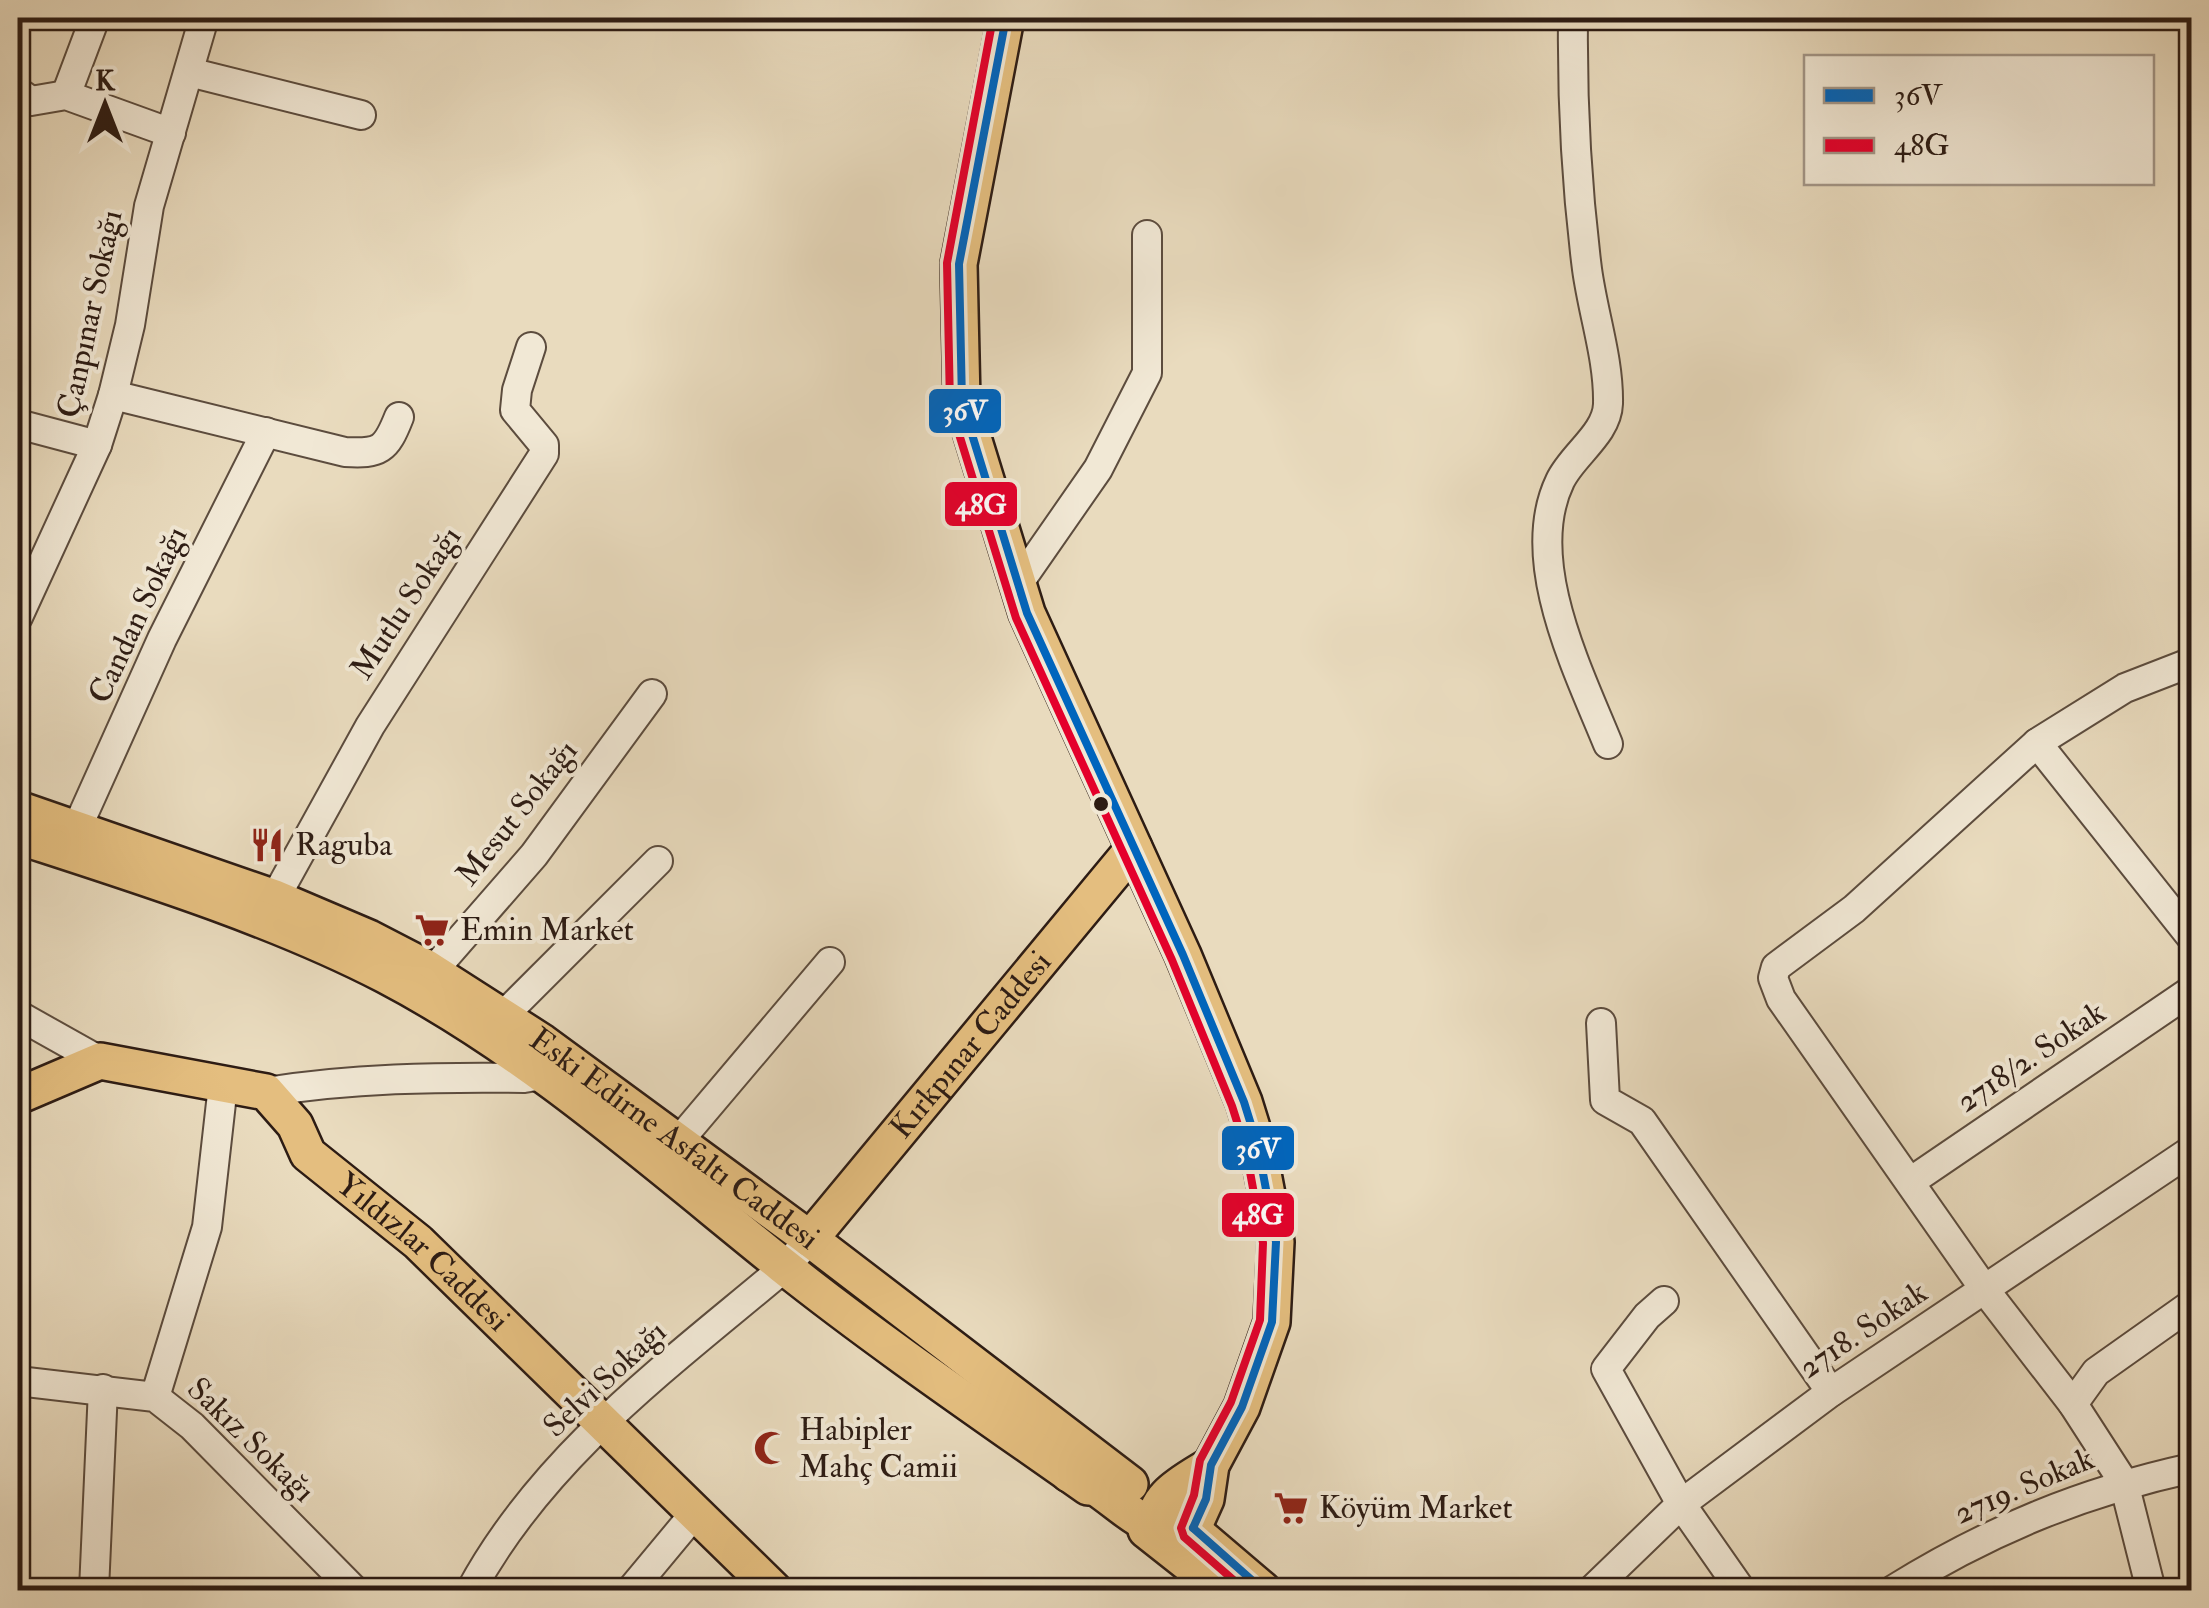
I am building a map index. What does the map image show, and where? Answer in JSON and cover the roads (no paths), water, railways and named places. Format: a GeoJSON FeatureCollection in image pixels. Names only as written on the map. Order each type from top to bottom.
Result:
{"type":"FeatureCollection","features":[{"type":"Feature","properties":{"kind":"main road"},"geometry":{"type":"LineString","coordinates":[[1006,18],[959,264],[962,402],[1027,613],[1183,955],[1244,1102],[1258,1147],[1276,1242],[1272,1322],[1242,1407],[1211,1465],[1206,1499],[1193,1528]]}},
{"type":"Feature","properties":{"kind":"main road","name":"Eski Edirne Asfaltı Caddesi"},"geometry":{"type":"LineString","coordinates":[[18,810],[275,898],[369,938],[504,1016],[550,1065],[785,1268],[1069,1474],[1084,1478],[1157,1524],[1193,1528],[1263,1590]]}},
{"type":"Feature","properties":{"kind":"main road","name":"Eski Edirne Asfaltı Caddesi"},"geometry":{"type":"LineString","coordinates":[[18,836],[274,926],[384,974],[550,1065],[677,1143],[810,1239],[934,1337],[1157,1524],[1222,1590]]}},
{"type":"Feature","properties":{"kind":"main road","name":"Kırkpınar Caddesi"},"geometry":{"type":"LineString","coordinates":[[810,1239],[1134,848]]}},
{"type":"Feature","properties":{"kind":"main road"},"geometry":{"type":"LineString","coordinates":[[18,1096],[100,1061],[266,1092]]}},
{"type":"Feature","properties":{"kind":"main road","name":"Yıldızlar Caddesi"},"geometry":{"type":"LineString","coordinates":[[266,1092],[295,1125],[308,1154],[418,1242],[774,1590]]}},
{"type":"Feature","properties":{"kind":"main road"},"geometry":{"type":"LineString","coordinates":[[1157,1524],[1177,1486],[1211,1465]]}},
{"type":"Feature","properties":{"kind":"street"},"geometry":{"type":"LineString","coordinates":[[66,95],[96,18]]}},
{"type":"Feature","properties":{"kind":"street","name":"Çanpınar Sokağı"},"geometry":{"type":"LineString","coordinates":[[18,616],[97,446],[113,396],[130,325],[149,206],[204,18]]}},
{"type":"Feature","properties":{"kind":"street"},"geometry":{"type":"LineString","coordinates":[[1573,18],[1572,128],[1608,410],[1601,426],[1558,485],[1551,515],[1550,573],[1554,600],[1608,744]]}},
{"type":"Feature","properties":{"kind":"street"},"geometry":{"type":"LineString","coordinates":[[190,72],[361,114]]}},
{"type":"Feature","properties":{"kind":"street"},"geometry":{"type":"LineString","coordinates":[[22,105],[66,95],[171,133]]}},
{"type":"Feature","properties":{"kind":"street"},"geometry":{"type":"LineString","coordinates":[[1018,584],[1098,469],[1146,373],[1148,235]]}},
{"type":"Feature","properties":{"kind":"street","name":"Mutlu Sokağı"},"geometry":{"type":"LineString","coordinates":[[275,898],[370,726],[544,454],[544,446],[515,410],[531,347]]}},
{"type":"Feature","properties":{"kind":"street"},"geometry":{"type":"LineString","coordinates":[[113,396],[306,444],[372,453],[390,438],[399,417]]}},
{"type":"Feature","properties":{"kind":"street"},"geometry":{"type":"LineString","coordinates":[[18,424],[97,446]]}},
{"type":"Feature","properties":{"kind":"street","name":"Candan Sokağı"},"geometry":{"type":"LineString","coordinates":[[77,828],[162,639],[266,432]]}},
{"type":"Feature","properties":{"kind":"street"},"geometry":{"type":"LineString","coordinates":[[2152,1590],[2124,1483],[2073,1404],[1985,1290],[1781,999],[1773,978],[1776,967],[1854,908],[2038,743],[2126,688],[2192,662]]}},
{"type":"Feature","properties":{"kind":"street","name":"Mesut Sokağı"},"geometry":{"type":"LineString","coordinates":[[432,972],[534,856],[652,694]]}},
{"type":"Feature","properties":{"kind":"street"},"geometry":{"type":"LineString","coordinates":[[2038,743],[2192,938]]}},
{"type":"Feature","properties":{"kind":"street"},"geometry":{"type":"LineString","coordinates":[[504,1016],[658,861]]}},
{"type":"Feature","properties":{"kind":"street"},"geometry":{"type":"LineString","coordinates":[[677,1143],[830,962]]}},
{"type":"Feature","properties":{"kind":"street","name":"2718/2. Sokak"},"geometry":{"type":"LineString","coordinates":[[1910,1182],[2192,990]]}},
{"type":"Feature","properties":{"kind":"street"},"geometry":{"type":"LineString","coordinates":[[18,1016],[100,1061]]}},
{"type":"Feature","properties":{"kind":"street"},"geometry":{"type":"LineString","coordinates":[[1602,1023],[1606,1100],[1642,1121],[1831,1392]]}},
{"type":"Feature","properties":{"kind":"street"},"geometry":{"type":"LineString","coordinates":[[266,1092],[402,1076],[524,1078],[550,1065]]}},
{"type":"Feature","properties":{"kind":"street"},"geometry":{"type":"LineString","coordinates":[[155,1397],[207,1227],[223,1085]]}},
{"type":"Feature","properties":{"kind":"street","name":"2718. Sokak"},"geometry":{"type":"LineString","coordinates":[[1592,1590],[1681,1504],[1831,1392],[2192,1150]]}},
{"type":"Feature","properties":{"kind":"street","name":"Selvi Sokağı"},"geometry":{"type":"LineString","coordinates":[[471,1590],[535,1495],[602,1422],[785,1268],[810,1239]]}},
{"type":"Feature","properties":{"kind":"street"},"geometry":{"type":"LineString","coordinates":[[1664,1301],[1606,1369],[1681,1504],[1741,1590]]}},
{"type":"Feature","properties":{"kind":"street"},"geometry":{"type":"LineString","coordinates":[[2073,1404],[2096,1372],[2192,1304]]}},
{"type":"Feature","properties":{"kind":"street","name":"Sakız Sokağı"},"geometry":{"type":"LineString","coordinates":[[18,1381],[155,1397],[192,1426],[354,1590]]}},
{"type":"Feature","properties":{"kind":"street"},"geometry":{"type":"LineString","coordinates":[[94,1590],[104,1389]]}},
{"type":"Feature","properties":{"kind":"street","name":"2719. Sokak"},"geometry":{"type":"LineString","coordinates":[[1893,1590],[1966,1547],[2023,1520],[2124,1483],[2192,1468]]}},
{"type":"Feature","properties":{"kind":"street"},"geometry":{"type":"LineString","coordinates":[[631,1590],[695,1513]]}},
{"type":"Feature","properties":{"kind":"place","name":"Raguba"},"geometry":{"type":"Point","coordinates":[267,845]}},
{"type":"Feature","properties":{"kind":"place","name":"Emin Market"},"geometry":{"type":"Point","coordinates":[432,930]}},
{"type":"Feature","properties":{"kind":"place","name":"Habipler Mahç Camii"},"geometry":{"type":"Point","coordinates":[771,1448]}},
{"type":"Feature","properties":{"kind":"place","name":"Köyüm Market"},"geometry":{"type":"Point","coordinates":[1291,1508]}}]}
